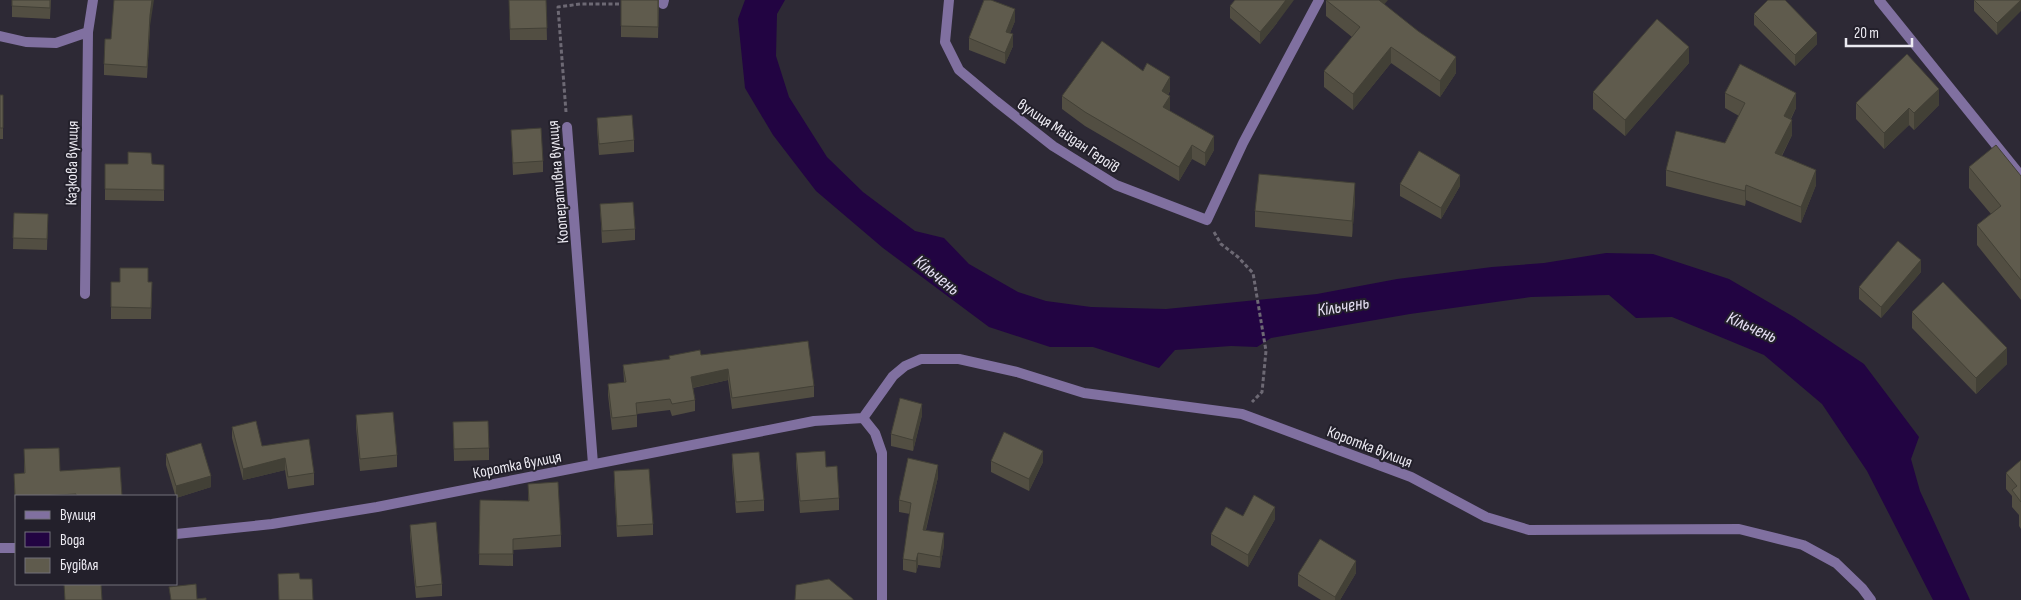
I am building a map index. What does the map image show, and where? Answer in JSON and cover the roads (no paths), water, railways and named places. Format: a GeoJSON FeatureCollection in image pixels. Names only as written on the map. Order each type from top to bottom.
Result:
{"type":"FeatureCollection","features":[{"type":"Feature","properties":{"kind":"street","name":"Казкова вулиця"},"geometry":{"type":"LineString","coordinates":[[85,294],[88,32],[93,0]]}},
{"type":"Feature","properties":{"kind":"street","name":"вулиця Майдан Героїв"},"geometry":{"type":"LineString","coordinates":[[949,0],[944,42],[959,70],[1053,146],[1116,185],[1207,220],[1243,143],[1319,0]]}},
{"type":"Feature","properties":{"kind":"street"},"geometry":{"type":"LineString","coordinates":[[1878,0],[2021,176]]}},
{"type":"Feature","properties":{"kind":"street"},"geometry":{"type":"LineString","coordinates":[[0,36],[26,42],[56,43],[88,32]]}},
{"type":"Feature","properties":{"kind":"street","name":"Кооперативна вулиця"},"geometry":{"type":"LineString","coordinates":[[567,127],[593,464]]}},
{"type":"Feature","properties":{"kind":"street","name":"Коротка вулиця"},"geometry":{"type":"LineString","coordinates":[[178,534],[272,524],[386,505],[814,421],[863,418],[893,376],[905,366],[921,359],[959,358],[1017,372],[1084,393],[1242,414],[1411,477],[1486,517],[1529,530],[1739,529],[1803,545],[1836,563],[1862,588],[1871,600]]}},
{"type":"Feature","properties":{"kind":"street"},"geometry":{"type":"LineString","coordinates":[[863,418],[875,433],[882,453],[882,600]]}},
{"type":"Feature","properties":{"kind":"street"},"geometry":{"type":"LineString","coordinates":[[0,548],[15,548]]}},
{"type":"Feature","properties":{"kind":"water","name":"Кільчень"},"geometry":{"type":"Polygon","coordinates":[[[745,0],[785,0],[777,14],[776,56],[789,97],[827,157],[863,192],[915,231],[944,238],[969,264],[1018,292],[1046,301],[1091,307],[1166,309],[1317,294],[1397,279],[1492,267],[1544,263],[1606,253],[1653,254],[1729,279],[1794,317],[1864,364],[1919,437],[1911,459],[1920,491],[1970,600],[1933,600],[1867,471],[1822,404],[1764,355],[1672,317],[1636,318],[1609,295],[1531,297],[1410,314],[1271,338],[1257,347],[1231,346],[1175,350],[1159,368],[1093,347],[1050,347],[989,327],[883,248],[816,191],[773,135],[745,88],[738,19],[745,0]]]}}]}
